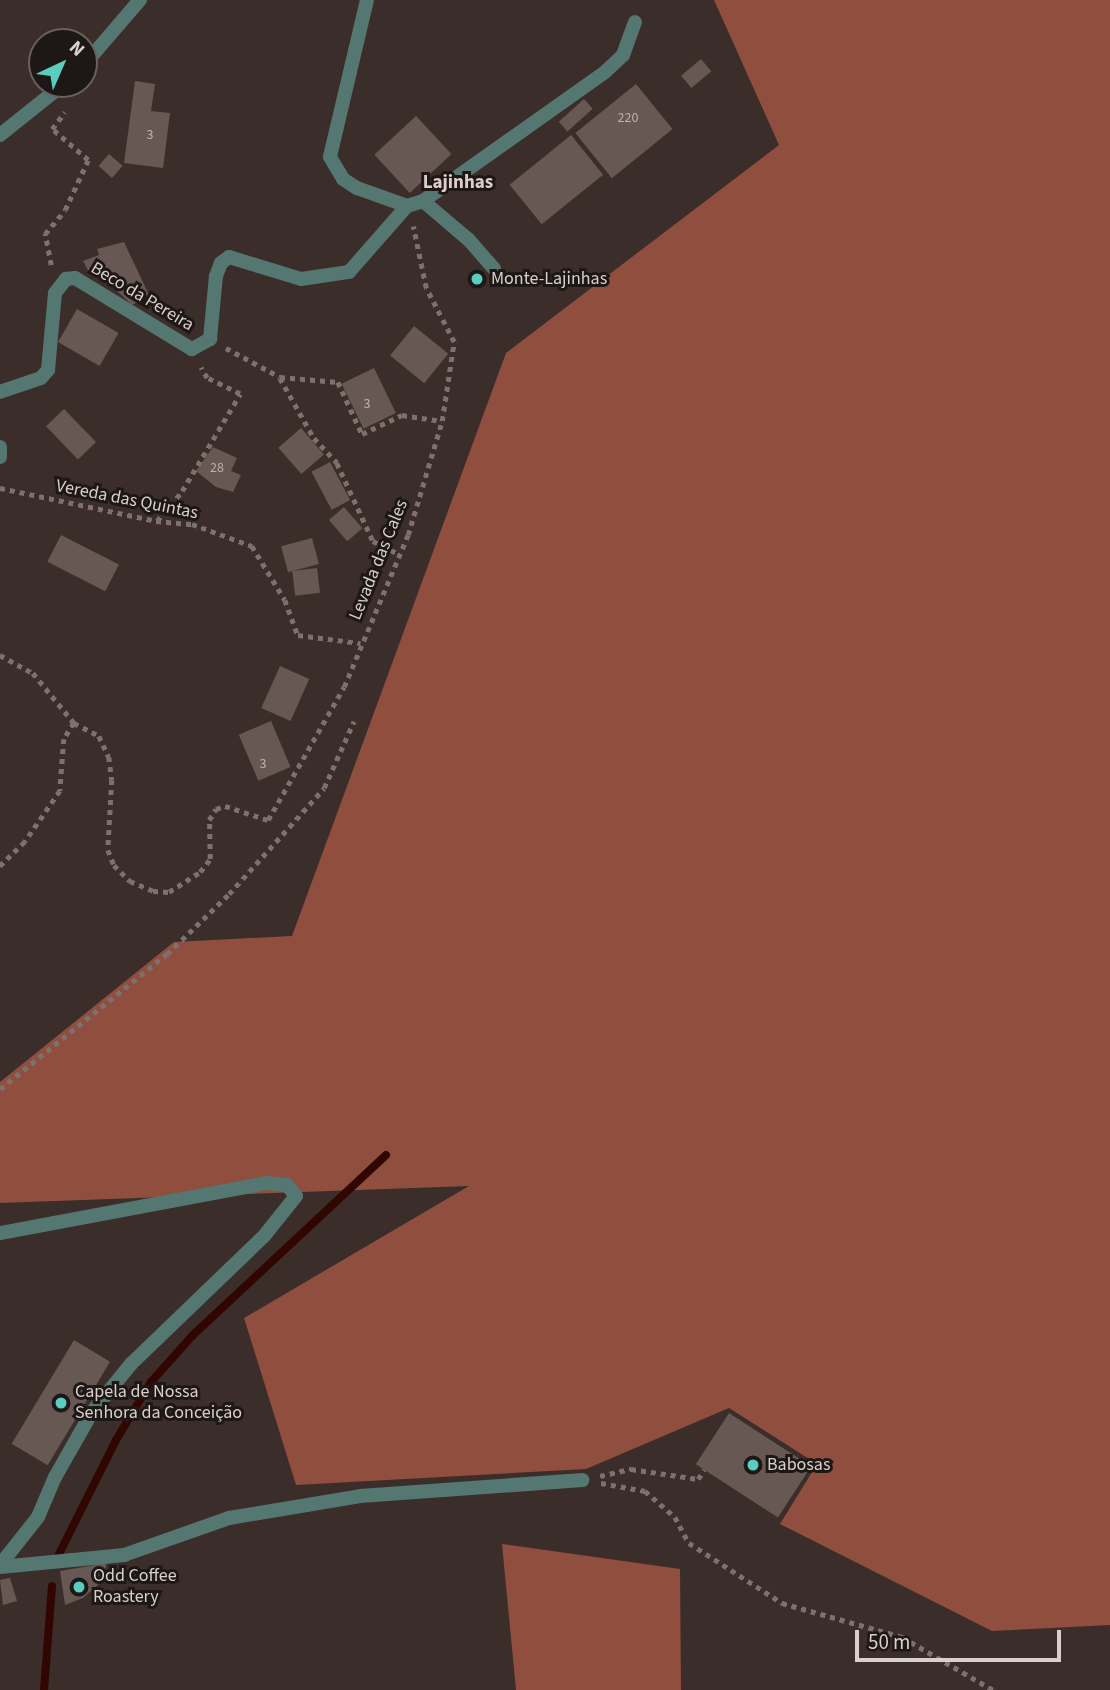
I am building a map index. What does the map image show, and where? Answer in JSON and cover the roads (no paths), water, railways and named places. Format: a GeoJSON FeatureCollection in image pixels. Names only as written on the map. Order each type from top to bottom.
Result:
{"type":"FeatureCollection","features":[{"type":"Feature","properties":{"kind":"street"},"geometry":{"type":"LineString","coordinates":[[98,49],[140,0]]}},
{"type":"Feature","properties":{"kind":"street"},"geometry":{"type":"LineString","coordinates":[[367,0],[338,107],[330,157],[332,166],[350,183],[415,204],[469,240],[494,269]]}},
{"type":"Feature","properties":{"kind":"street"},"geometry":{"type":"LineString","coordinates":[[415,204],[605,72],[623,55],[635,22]]}},
{"type":"Feature","properties":{"kind":"street"},"geometry":{"type":"LineString","coordinates":[[0,135],[46,98]]}},
{"type":"Feature","properties":{"kind":"street","name":"Beco da Pereira"},"geometry":{"type":"LineString","coordinates":[[0,391],[41,378],[48,370],[55,293],[66,279],[75,278],[192,349],[210,339],[216,276],[221,263],[229,257],[301,279],[343,275],[415,204]]}},
{"type":"Feature","properties":{"kind":"street"},"geometry":{"type":"LineString","coordinates":[[0,447],[0,457]]}},
{"type":"Feature","properties":{"kind":"street"},"geometry":{"type":"LineString","coordinates":[[0,1233],[267,1183],[287,1185],[296,1196],[264,1236],[131,1364],[92,1412],[55,1477],[38,1517],[0,1566]]}},
{"type":"Feature","properties":{"kind":"street"},"geometry":{"type":"LineString","coordinates":[[0,1566],[124,1555],[229,1518],[360,1496],[583,1480]]}},
{"type":"Feature","properties":{"kind":"waterway"},"geometry":{"type":"LineString","coordinates":[[59,1554],[116,1440],[151,1382],[193,1335],[386,1155]]}},
{"type":"Feature","properties":{"kind":"waterway"},"geometry":{"type":"LineString","coordinates":[[44,1690],[52,1586]]}},
{"type":"Feature","properties":{"kind":"place","name":"Monte-Lajinhas"},"geometry":{"type":"Point","coordinates":[477,279]}},
{"type":"Feature","properties":{"kind":"place","name":"Capela de Nossa Senhora da Conceição"},"geometry":{"type":"Point","coordinates":[61,1403]}},
{"type":"Feature","properties":{"kind":"place","name":"Babosas"},"geometry":{"type":"Point","coordinates":[753,1465]}},
{"type":"Feature","properties":{"kind":"place","name":"Odd Coffee Roastery"},"geometry":{"type":"Point","coordinates":[79,1587]}},
{"type":"Feature","properties":{"kind":"district","name":"Lajinhas"},"geometry":{"type":"Point","coordinates":[458,183]}}]}
